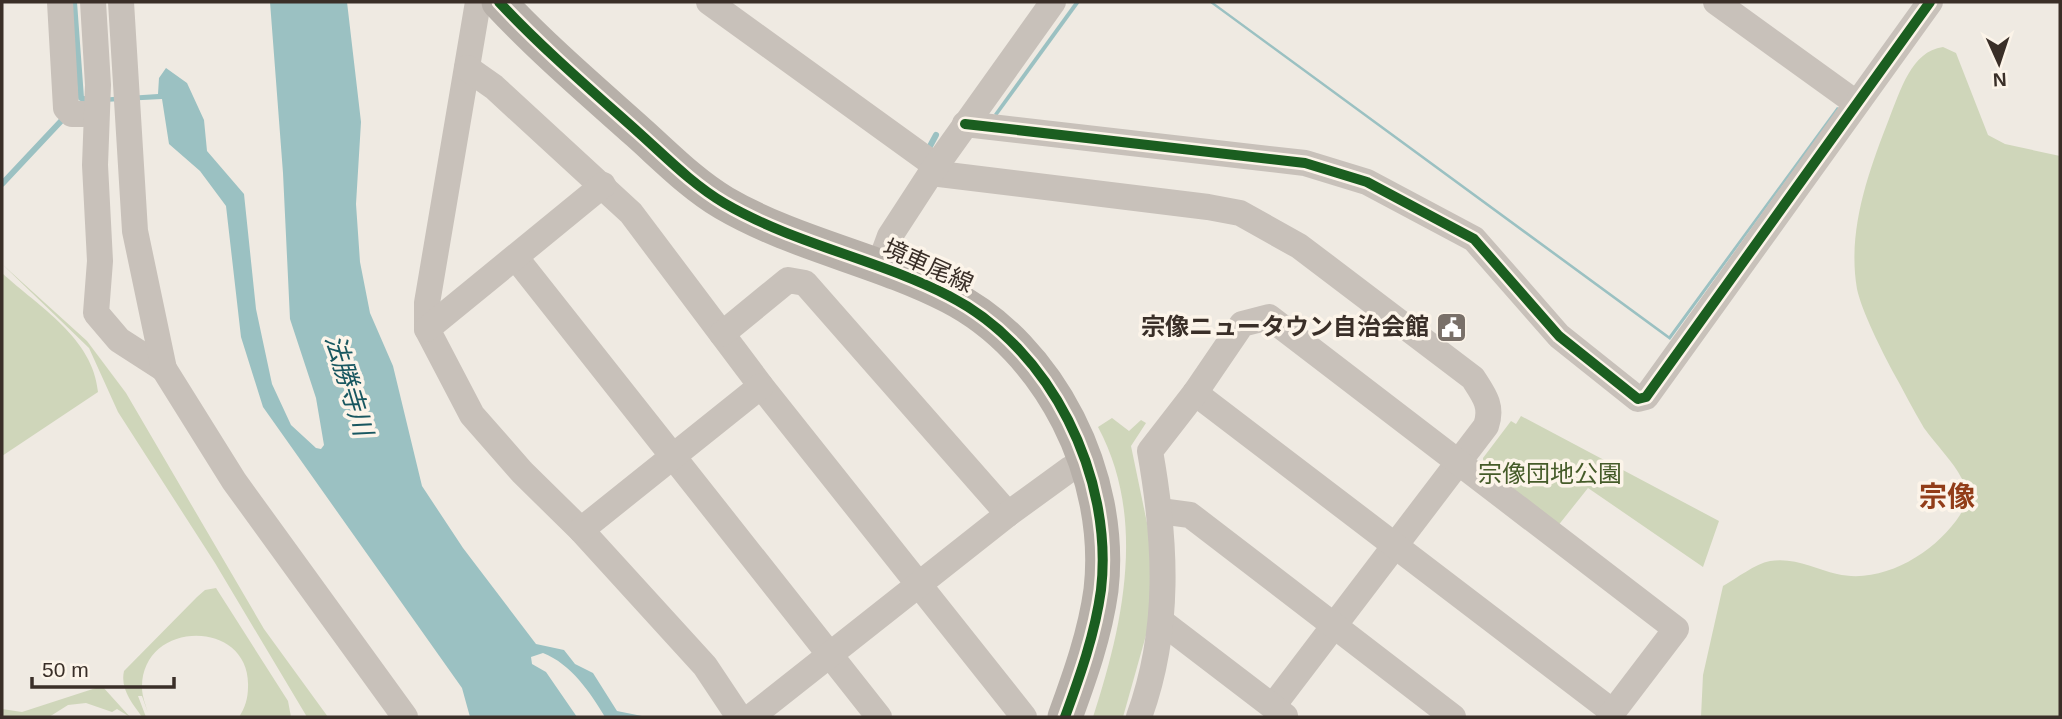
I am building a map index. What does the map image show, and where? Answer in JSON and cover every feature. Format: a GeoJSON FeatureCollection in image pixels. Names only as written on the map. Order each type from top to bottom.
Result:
{"type":"FeatureCollection","features":[{"type":"Feature","properties":{"kind":"main road","name":"境車尾線"},"geometry":{"type":"LineString","coordinates":[[499,2],[625,120],[708,192],[764,223],[879,265],[967,306],[1015,344],[1031,361],[1062,406],[1085,463],[1098,514],[1101,588],[1084,665],[1065,717]]}},
{"type":"Feature","properties":{"kind":"street"},"geometry":{"type":"LineString","coordinates":[[60,2],[66,108],[72,114],[93,105]]}},
{"type":"Feature","properties":{"kind":"street"},"geometry":{"type":"LineString","coordinates":[[93,2],[93,105],[100,261],[96,313],[119,340],[164,369]]}},
{"type":"Feature","properties":{"kind":"street"},"geometry":{"type":"LineString","coordinates":[[121,2],[135,231],[164,369],[234,481],[405,717]]}},
{"type":"Feature","properties":{"kind":"street"},"geometry":{"type":"LineString","coordinates":[[478,2],[427,303],[427,329],[472,415],[522,472],[580,530],[705,666],[739,717]]}},
{"type":"Feature","properties":{"kind":"street"},"geometry":{"type":"LineString","coordinates":[[709,2],[933,169],[1209,207],[1240,214],[1298,246],[1473,378],[1486,398],[1490,413],[1486,426],[1335,626],[1280,712],[1163,622]]}},
{"type":"Feature","properties":{"kind":"street"},"geometry":{"type":"LineString","coordinates":[[879,265],[890,236],[933,169],[1053,2]]}},
{"type":"Feature","properties":{"kind":"street"},"geometry":{"type":"LineString","coordinates":[[1716,2],[1856,103]]}},
{"type":"Feature","properties":{"kind":"street"},"geometry":{"type":"LineString","coordinates":[[965,124],[1305,163],[1367,182],[1474,239],[1559,336],[1638,399],[1646,397],[1930,2]]}},
{"type":"Feature","properties":{"kind":"street"},"geometry":{"type":"LineString","coordinates":[[467,68],[494,87],[631,213],[761,386],[1024,717]]}},
{"type":"Feature","properties":{"kind":"street"},"geometry":{"type":"LineString","coordinates":[[427,329],[603,185]]}},
{"type":"Feature","properties":{"kind":"street"},"geometry":{"type":"LineString","coordinates":[[516,258],[879,717]]}},
{"type":"Feature","properties":{"kind":"street"},"geometry":{"type":"LineString","coordinates":[[722,334],[788,280],[805,283],[1008,514]]}},
{"type":"Feature","properties":{"kind":"street"},"geometry":{"type":"LineString","coordinates":[[1139,717],[1163,622],[1165,577],[1160,511],[1150,451],[1195,393],[1242,324],[1269,317],[1676,629],[1611,715],[1195,393]]}},
{"type":"Feature","properties":{"kind":"street"},"geometry":{"type":"LineString","coordinates":[[580,530],[761,386]]}},
{"type":"Feature","properties":{"kind":"street"},"geometry":{"type":"LineString","coordinates":[[751,717],[1008,514],[1070,469],[1085,463]]}},
{"type":"Feature","properties":{"kind":"street"},"geometry":{"type":"LineString","coordinates":[[1160,511],[1191,515],[1453,717]]}},
{"type":"Feature","properties":{"kind":"green space"},"geometry":{"type":"Polygon","coordinates":[[[1943,47],[1956,53],[1988,135],[2005,144],[2060,156],[2060,717],[1701,717],[1703,675],[1723,586],[1752,568],[1779,560],[1855,576],[1890,570],[1923,553],[1950,529],[1964,507],[1962,479],[1924,428],[1868,320],[1857,289],[1855,267],[1861,202],[1898,97],[1915,64],[1932,50],[1943,47]]]}},
{"type":"Feature","properties":{"kind":"green space"},"geometry":{"type":"Polygon","coordinates":[[[2,264],[87,341],[126,393],[264,629],[328,717],[307,717],[215,563],[118,412],[89,348],[2,264]]]}},
{"type":"Feature","properties":{"kind":"green space"},"geometry":{"type":"Polygon","coordinates":[[[2,273],[47,311],[75,340],[94,373],[98,392],[2,456],[2,273]]]}},
{"type":"Feature","properties":{"kind":"green space","name":"宗像団地公園"},"geometry":{"type":"Polygon","coordinates":[[[1521,416],[1719,521],[1703,567],[1588,488],[1557,527],[1484,471],[1483,458],[1511,421],[1516,424],[1521,416]]]}},
{"type":"Feature","properties":{"kind":"green space"},"geometry":{"type":"Polygon","coordinates":[[[1112,418],[1129,431],[1141,420],[1146,423],[1131,446],[1152,547],[1150,621],[1123,717],[1093,717],[1113,646],[1125,572],[1126,534],[1122,498],[1113,462],[1098,427],[1112,418]]]}},
{"type":"Feature","properties":{"kind":"green space"},"geometry":{"type":"Polygon","coordinates":[[[216,588],[288,701],[291,717],[239,717],[248,691],[244,664],[233,648],[216,639],[196,636],[176,639],[159,649],[146,665],[142,688],[148,713],[142,696],[138,696],[146,717],[142,717],[131,701],[125,690],[124,671],[197,597],[205,590],[216,588]]]}},
{"type":"Feature","properties":{"kind":"green space"},"geometry":{"type":"Polygon","coordinates":[[[102,686],[130,717],[117,709],[112,712],[86,703],[68,705],[49,717],[2,717],[2,709],[22,712],[102,686]]]}},
{"type":"Feature","properties":{"kind":"water","name":"法勝寺川"},"geometry":{"type":"Polygon","coordinates":[[[270,2],[347,2],[361,122],[356,204],[360,262],[370,313],[393,366],[422,486],[463,548],[536,644],[564,650],[575,664],[593,673],[617,711],[647,717],[605,717],[571,671],[543,653],[531,657],[532,664],[546,672],[577,717],[470,717],[462,688],[263,407],[241,337],[226,206],[200,171],[169,144],[162,99],[84,103],[83,99],[158,94],[159,78],[166,68],[187,83],[204,120],[207,151],[244,194],[256,309],[272,384],[291,425],[316,448],[321,449],[324,445],[316,398],[290,319],[283,173],[270,2]]]}},
{"type":"Feature","properties":{"kind":"water"},"geometry":{"type":"Polygon","coordinates":[[[1075,2],[1080,2],[997,116],[994,114],[1075,2]]]}},
{"type":"Feature","properties":{"kind":"water"},"geometry":{"type":"Polygon","coordinates":[[[1209,2],[1213,2],[1669,336],[1837,107],[1839,108],[1670,340],[1209,2]]]}},
{"type":"Feature","properties":{"kind":"waterway"},"geometry":{"type":"LineString","coordinates":[[74,2],[81,98],[90,101]]}},
{"type":"Feature","properties":{"kind":"waterway"},"geometry":{"type":"LineString","coordinates":[[2,184],[63,119]]}},
{"type":"Feature","properties":{"kind":"waterway"},"geometry":{"type":"LineString","coordinates":[[925,148],[929,148],[936,135]]}},
{"type":"Feature","properties":{"kind":"cycle path"},"geometry":{"type":"LineString","coordinates":[[499,2],[567,68],[712,196],[779,230],[922,283],[949,296],[985,319],[1018,348],[1045,382],[1068,420],[1086,461],[1097,504],[1102,547],[1101,590],[1095,623],[1065,717]]}},
{"type":"Feature","properties":{"kind":"cycle path"},"geometry":{"type":"LineString","coordinates":[[965,124],[1305,163],[1367,182],[1474,239],[1559,336],[1638,399],[1646,397],[1930,2]]}},
{"type":"Feature","properties":{"kind":"place","name":"宗像ニュータウン自治会館"},"geometry":{"type":"Point","coordinates":[1452,327]}},
{"type":"Feature","properties":{"kind":"district","name":"宗像"},"geometry":{"type":"Point","coordinates":[1947,496]}}]}
